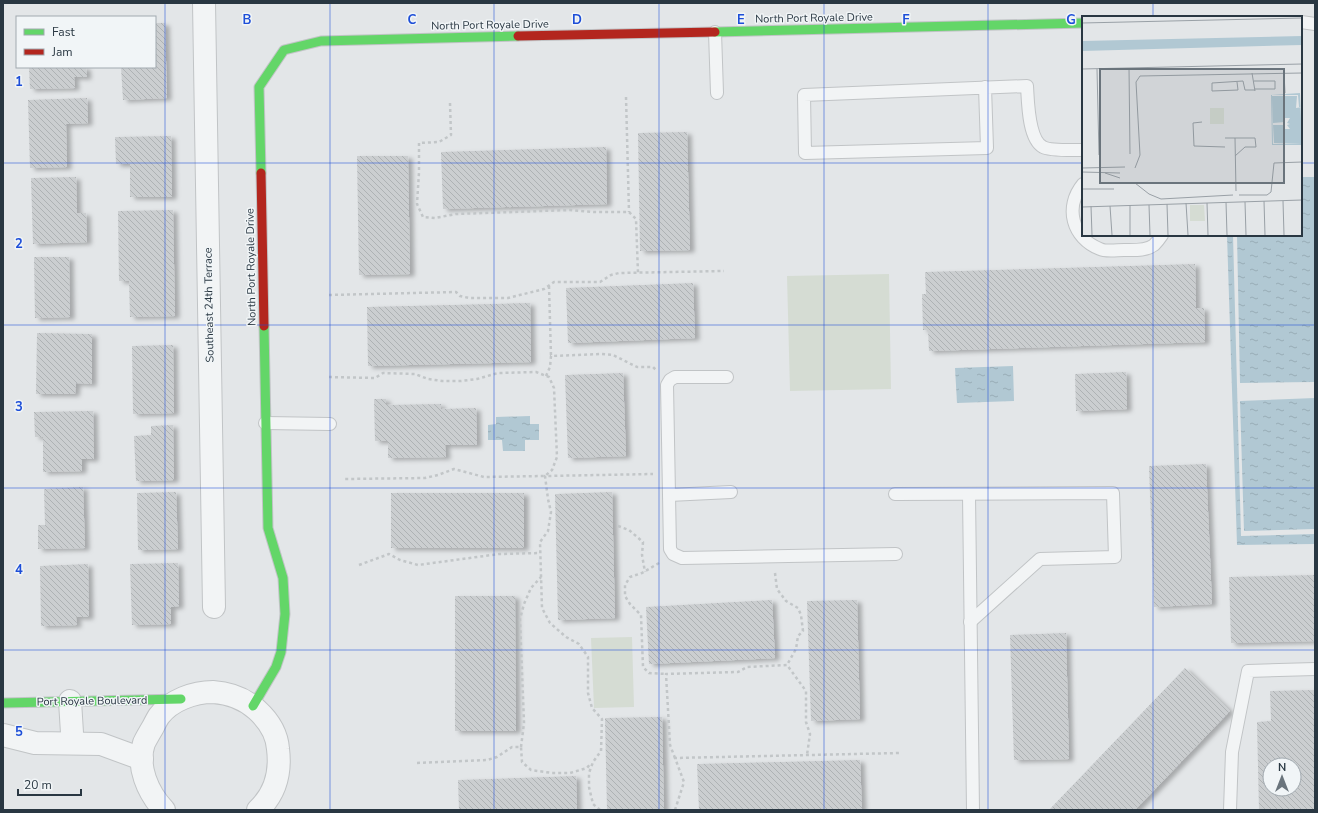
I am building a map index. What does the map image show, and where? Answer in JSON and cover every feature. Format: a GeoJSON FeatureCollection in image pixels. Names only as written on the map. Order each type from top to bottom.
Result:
{"type":"FeatureCollection","features":[{"type":"Feature","properties":{"kind":"street","name":"Southeast 24th Terrace"},"geometry":{"type":"LineString","coordinates":[[204,3],[214,607]]}},
{"type":"Feature","properties":{"kind":"street","name":"North Port Royale Drive"},"geometry":{"type":"LineString","coordinates":[[253,706],[276,668],[280,652],[285,614],[283,578],[268,528],[259,87],[284,50],[321,41],[1082,23]]}},
{"type":"Feature","properties":{"kind":"street"},"geometry":{"type":"LineString","coordinates":[[164,810],[156,802],[148,789],[144,760],[159,715],[172,704],[181,699],[204,692],[222,693],[238,697],[253,706],[264,717],[273,730],[278,745],[280,761],[278,776],[273,791],[258,810]]}},
{"type":"Feature","properties":{"kind":"street","name":"Port Royale Boulevard"},"geometry":{"type":"LineString","coordinates":[[3,703],[181,699]]}},
{"type":"Feature","properties":{"kind":"street"},"geometry":{"type":"LineString","coordinates":[[70,701],[72,733]]}},
{"type":"Feature","properties":{"kind":"street"},"geometry":{"type":"LineString","coordinates":[[3,735],[86,732],[144,760]]}},
{"type":"Feature","properties":{"kind":"street"},"geometry":{"type":"LineString","coordinates":[[3,735],[35,743],[101,744],[144,760]]}},
{"type":"Feature","properties":{"kind":"lane"},"geometry":{"type":"LineString","coordinates":[[1302,22],[1315,24]]}},
{"type":"Feature","properties":{"kind":"lane"},"geometry":{"type":"LineString","coordinates":[[715,32],[717,92]]}},
{"type":"Feature","properties":{"kind":"lane"},"geometry":{"type":"LineString","coordinates":[[985,87],[987,148],[805,153],[804,95],[985,87],[1026,86],[1029,118],[1034,137],[1038,142],[1043,147],[1061,150],[1082,150]]}},
{"type":"Feature","properties":{"kind":"lane"},"geometry":{"type":"LineString","coordinates":[[1082,185],[1076,192],[1072,209],[1075,227],[1085,241],[1101,250],[1142,249],[1154,244],[1161,236]]}},
{"type":"Feature","properties":{"kind":"lane"},"geometry":{"type":"LineString","coordinates":[[727,377],[675,377],[670,380],[667,385],[670,550],[673,554],[682,558],[896,554]]}},
{"type":"Feature","properties":{"kind":"lane"},"geometry":{"type":"LineString","coordinates":[[265,423],[330,424]]}},
{"type":"Feature","properties":{"kind":"lane"},"geometry":{"type":"LineString","coordinates":[[669,495],[731,492]]}},
{"type":"Feature","properties":{"kind":"lane"},"geometry":{"type":"LineString","coordinates":[[895,494],[969,495],[1113,493],[1115,557],[1040,559],[970,622]]}},
{"type":"Feature","properties":{"kind":"lane"},"geometry":{"type":"LineString","coordinates":[[969,495],[973,810]]}},
{"type":"Feature","properties":{"kind":"lane"},"geometry":{"type":"LineString","coordinates":[[1230,810],[1232,752],[1248,671],[1315,669]]}},
{"type":"Feature","properties":{"kind":"path"},"geometry":{"type":"LineString","coordinates":[[626,97],[629,212],[636,219],[638,273]]}},
{"type":"Feature","properties":{"kind":"path"},"geometry":{"type":"LineString","coordinates":[[450,103],[451,134],[439,142],[419,143],[420,172],[417,204],[423,217],[435,218],[456,214],[570,210],[629,212]]}},
{"type":"Feature","properties":{"kind":"path"},"geometry":{"type":"LineString","coordinates":[[328,295],[456,292],[460,296],[469,298],[508,298],[544,289],[554,282],[600,282],[611,275],[619,273],[724,272]]}},
{"type":"Feature","properties":{"kind":"path"},"geometry":{"type":"LineString","coordinates":[[546,376],[550,367],[551,356],[549,286]]}},
{"type":"Feature","properties":{"kind":"path"},"geometry":{"type":"LineString","coordinates":[[551,356],[613,355],[637,367],[653,367],[670,380]]}},
{"type":"Feature","properties":{"kind":"path"},"geometry":{"type":"LineString","coordinates":[[330,377],[375,378],[383,373],[415,374],[428,379],[462,381],[477,379],[498,373],[536,372],[549,377],[554,388],[557,457],[552,470],[545,476]]}},
{"type":"Feature","properties":{"kind":"path"},"geometry":{"type":"LineString","coordinates":[[345,479],[425,478],[454,469],[484,477],[669,473]]}},
{"type":"Feature","properties":{"kind":"path"},"geometry":{"type":"LineString","coordinates":[[541,577],[531,588],[524,604],[520,619],[524,723],[521,747],[522,762],[531,770],[552,773],[570,773],[587,768],[601,751],[602,719],[592,708],[588,693],[588,657],[579,644],[566,637],[550,623],[542,608],[540,542],[548,531],[551,512],[545,476]]}},
{"type":"Feature","properties":{"kind":"path"},"geometry":{"type":"LineString","coordinates":[[618,526],[629,530],[643,542],[642,555],[645,572]]}},
{"type":"Feature","properties":{"kind":"path"},"geometry":{"type":"LineString","coordinates":[[359,564],[389,554],[400,560],[418,565],[499,554],[540,553]]}},
{"type":"Feature","properties":{"kind":"path"},"geometry":{"type":"LineString","coordinates":[[673,554],[645,572],[630,578],[625,585],[625,596],[641,615],[643,667],[649,673],[738,672],[747,668],[787,665]]}},
{"type":"Feature","properties":{"kind":"path"},"geometry":{"type":"LineString","coordinates":[[774,556],[777,589],[786,601],[798,608],[802,620],[803,631],[798,636],[796,649],[787,665]]}},
{"type":"Feature","properties":{"kind":"path"},"geometry":{"type":"LineString","coordinates":[[787,665],[806,691],[806,722],[810,734],[807,755]]}},
{"type":"Feature","properties":{"kind":"path"},"geometry":{"type":"LineString","coordinates":[[666,674],[670,745],[684,782],[675,810]]}},
{"type":"Feature","properties":{"kind":"path"},"geometry":{"type":"LineString","coordinates":[[417,763],[487,760],[497,757],[512,747],[521,747]]}},
{"type":"Feature","properties":{"kind":"path"},"geometry":{"type":"LineString","coordinates":[[675,758],[899,753]]}},
{"type":"Feature","properties":{"kind":"path"},"geometry":{"type":"LineString","coordinates":[[593,762],[589,773],[589,787],[593,804],[600,810]]}},
{"type":"Feature","properties":{"kind":"shaded area"},"geometry":{"type":"Polygon","coordinates":[[[889,274],[891,389],[790,391],[787,276],[889,274]]]}},
{"type":"Feature","properties":{"kind":"shaded area"},"geometry":{"type":"Polygon","coordinates":[[[632,637],[634,707],[594,708],[591,638],[632,637]]]}},
{"type":"Feature","properties":{"kind":"water"},"geometry":{"type":"Polygon","coordinates":[[[1302,177],[1315,177],[1315,544],[1237,545],[1227,236],[1302,236],[1302,177]]]}},
{"type":"Feature","properties":{"kind":"water"},"geometry":{"type":"Polygon","coordinates":[[[1013,366],[1014,401],[957,403],[955,368],[1013,366]]]}},
{"type":"Feature","properties":{"kind":"water"},"geometry":{"type":"Polygon","coordinates":[[[530,416],[530,424],[539,424],[539,440],[525,440],[525,451],[503,451],[502,440],[488,440],[488,425],[496,424],[496,417],[530,416]]]}},
{"type":"Feature","properties":{"kind":"pier"},"geometry":{"type":"Polygon","coordinates":[[[1233,236],[1237,236],[1240,383],[1315,382],[1315,398],[1240,401],[1244,531],[1315,529],[1315,534],[1241,536],[1233,236]]]}},
{"type":"Feature","properties":{"kind":"building"},"geometry":{"type":"Polygon","coordinates":[[[156,23],[165,23],[167,98],[123,100],[121,68],[156,68],[156,23]]]}},
{"type":"Feature","properties":{"kind":"building"},"geometry":{"type":"Polygon","coordinates":[[[29,68],[86,68],[87,77],[74,77],[75,88],[30,89],[29,68]]]}},
{"type":"Feature","properties":{"kind":"building"},"geometry":{"type":"Polygon","coordinates":[[[87,98],[88,123],[66,124],[67,167],[30,168],[28,100],[87,98]]]}},
{"type":"Feature","properties":{"kind":"building"},"geometry":{"type":"Polygon","coordinates":[[[687,132],[690,250],[640,251],[638,133],[687,132]]]}},
{"type":"Feature","properties":{"kind":"building"},"geometry":{"type":"Polygon","coordinates":[[[171,136],[172,197],[130,197],[130,164],[116,164],[115,137],[171,136]]]}},
{"type":"Feature","properties":{"kind":"building"},"geometry":{"type":"Polygon","coordinates":[[[606,147],[607,204],[443,209],[441,152],[606,147]]]}},
{"type":"Feature","properties":{"kind":"building"},"geometry":{"type":"Polygon","coordinates":[[[357,156],[408,156],[410,274],[359,275],[357,156]]]}},
{"type":"Feature","properties":{"kind":"building"},"geometry":{"type":"Polygon","coordinates":[[[76,177],[77,213],[86,213],[87,242],[33,244],[31,178],[76,177]]]}},
{"type":"Feature","properties":{"kind":"building"},"geometry":{"type":"Polygon","coordinates":[[[173,210],[175,316],[130,317],[129,281],[119,281],[118,211],[173,210]]]}},
{"type":"Feature","properties":{"kind":"building"},"geometry":{"type":"Polygon","coordinates":[[[34,257],[69,257],[70,317],[35,318],[34,257]]]}},
{"type":"Feature","properties":{"kind":"building"},"geometry":{"type":"Polygon","coordinates":[[[1195,264],[1196,308],[1204,308],[1205,342],[929,351],[928,330],[923,330],[922,294],[926,294],[925,272],[1195,264]]]}},
{"type":"Feature","properties":{"kind":"building"},"geometry":{"type":"Polygon","coordinates":[[[693,283],[695,338],[568,343],[566,288],[693,283]]]}},
{"type":"Feature","properties":{"kind":"building"},"geometry":{"type":"Polygon","coordinates":[[[530,303],[531,362],[368,366],[367,307],[530,303]]]}},
{"type":"Feature","properties":{"kind":"building"},"geometry":{"type":"Polygon","coordinates":[[[37,333],[92,334],[92,384],[76,383],[75,394],[36,394],[37,333]]]}},
{"type":"Feature","properties":{"kind":"building"},"geometry":{"type":"Polygon","coordinates":[[[173,345],[174,413],[133,414],[132,346],[173,345]]]}},
{"type":"Feature","properties":{"kind":"building"},"geometry":{"type":"Polygon","coordinates":[[[1126,372],[1127,409],[1076,411],[1075,374],[1126,372]]]}},
{"type":"Feature","properties":{"kind":"building"},"geometry":{"type":"Polygon","coordinates":[[[623,373],[626,456],[568,458],[565,375],[623,373]]]}},
{"type":"Feature","properties":{"kind":"building"},"geometry":{"type":"Polygon","coordinates":[[[374,399],[386,399],[386,405],[441,404],[441,409],[476,408],[477,445],[445,445],[446,457],[388,458],[388,441],[375,441],[374,399]]]}},
{"type":"Feature","properties":{"kind":"building"},"geometry":{"type":"Polygon","coordinates":[[[93,411],[94,459],[82,459],[82,471],[43,472],[43,437],[35,437],[34,412],[93,411]]]}},
{"type":"Feature","properties":{"kind":"building"},"geometry":{"type":"Polygon","coordinates":[[[173,425],[174,480],[136,481],[134,436],[151,435],[151,426],[173,425]]]}},
{"type":"Feature","properties":{"kind":"building"},"geometry":{"type":"Polygon","coordinates":[[[1206,464],[1212,604],[1154,607],[1149,466],[1206,464]]]}},
{"type":"Feature","properties":{"kind":"building"},"geometry":{"type":"Polygon","coordinates":[[[83,487],[85,548],[38,549],[38,525],[45,525],[44,489],[83,487]]]}},
{"type":"Feature","properties":{"kind":"building"},"geometry":{"type":"Polygon","coordinates":[[[176,492],[178,549],[138,550],[137,493],[176,492]]]}},
{"type":"Feature","properties":{"kind":"building"},"geometry":{"type":"Polygon","coordinates":[[[612,492],[615,618],[558,620],[555,494],[612,492]]]}},
{"type":"Feature","properties":{"kind":"building"},"geometry":{"type":"Polygon","coordinates":[[[391,493],[524,493],[524,548],[391,548],[391,493]]]}},
{"type":"Feature","properties":{"kind":"building"},"geometry":{"type":"Polygon","coordinates":[[[178,563],[179,606],[171,607],[171,624],[132,625],[130,564],[178,563]]]}},
{"type":"Feature","properties":{"kind":"building"},"geometry":{"type":"Polygon","coordinates":[[[88,564],[89,617],[76,617],[77,625],[41,626],[40,566],[88,564]]]}},
{"type":"Feature","properties":{"kind":"building"},"geometry":{"type":"Polygon","coordinates":[[[1315,575],[1315,641],[1231,643],[1229,577],[1315,575]]]}},
{"type":"Feature","properties":{"kind":"building"},"geometry":{"type":"Polygon","coordinates":[[[455,596],[515,596],[516,731],[455,731],[455,596]]]}},
{"type":"Feature","properties":{"kind":"building"},"geometry":{"type":"Polygon","coordinates":[[[772,600],[775,658],[649,664],[646,607],[772,600]]]}},
{"type":"Feature","properties":{"kind":"building"},"geometry":{"type":"Polygon","coordinates":[[[857,600],[860,719],[811,721],[807,601],[857,600]]]}},
{"type":"Feature","properties":{"kind":"building"},"geometry":{"type":"Polygon","coordinates":[[[1066,633],[1069,759],[1014,760],[1010,635],[1066,633]]]}},
{"type":"Feature","properties":{"kind":"building"},"geometry":{"type":"Polygon","coordinates":[[[1185,668],[1230,711],[1135,810],[1049,810],[1185,668]]]}},
{"type":"Feature","properties":{"kind":"building"},"geometry":{"type":"Polygon","coordinates":[[[1315,690],[1315,810],[1259,810],[1257,722],[1271,721],[1270,691],[1315,690]]]}},
{"type":"Feature","properties":{"kind":"building"},"geometry":{"type":"Polygon","coordinates":[[[662,717],[664,810],[607,810],[605,718],[662,717]]]}},
{"type":"Feature","properties":{"kind":"building"},"geometry":{"type":"Polygon","coordinates":[[[860,760],[862,810],[699,810],[697,764],[860,760]]]}},
{"type":"Feature","properties":{"kind":"building"},"geometry":{"type":"Polygon","coordinates":[[[576,776],[577,810],[459,810],[458,780],[576,776]]]}},
{"type":"Feature","properties":{"kind":"traffic: fast"},"geometry":{"type":"LineString","coordinates":[[715,32],[1082,23]]}},
{"type":"Feature","properties":{"kind":"traffic: fast"},"geometry":{"type":"LineString","coordinates":[[261,173],[259,87],[284,50],[321,41],[518,36]]}},
{"type":"Feature","properties":{"kind":"traffic: fast"},"geometry":{"type":"LineString","coordinates":[[253,706],[276,667],[281,652],[285,614],[283,578],[268,528],[264,326]]}},
{"type":"Feature","properties":{"kind":"traffic: fast"},"geometry":{"type":"LineString","coordinates":[[3,703],[181,699]]}},
{"type":"Feature","properties":{"kind":"traffic: jam"},"geometry":{"type":"LineString","coordinates":[[518,36],[715,32]]}},
{"type":"Feature","properties":{"kind":"traffic: jam"},"geometry":{"type":"LineString","coordinates":[[261,173],[264,326]]}}]}
